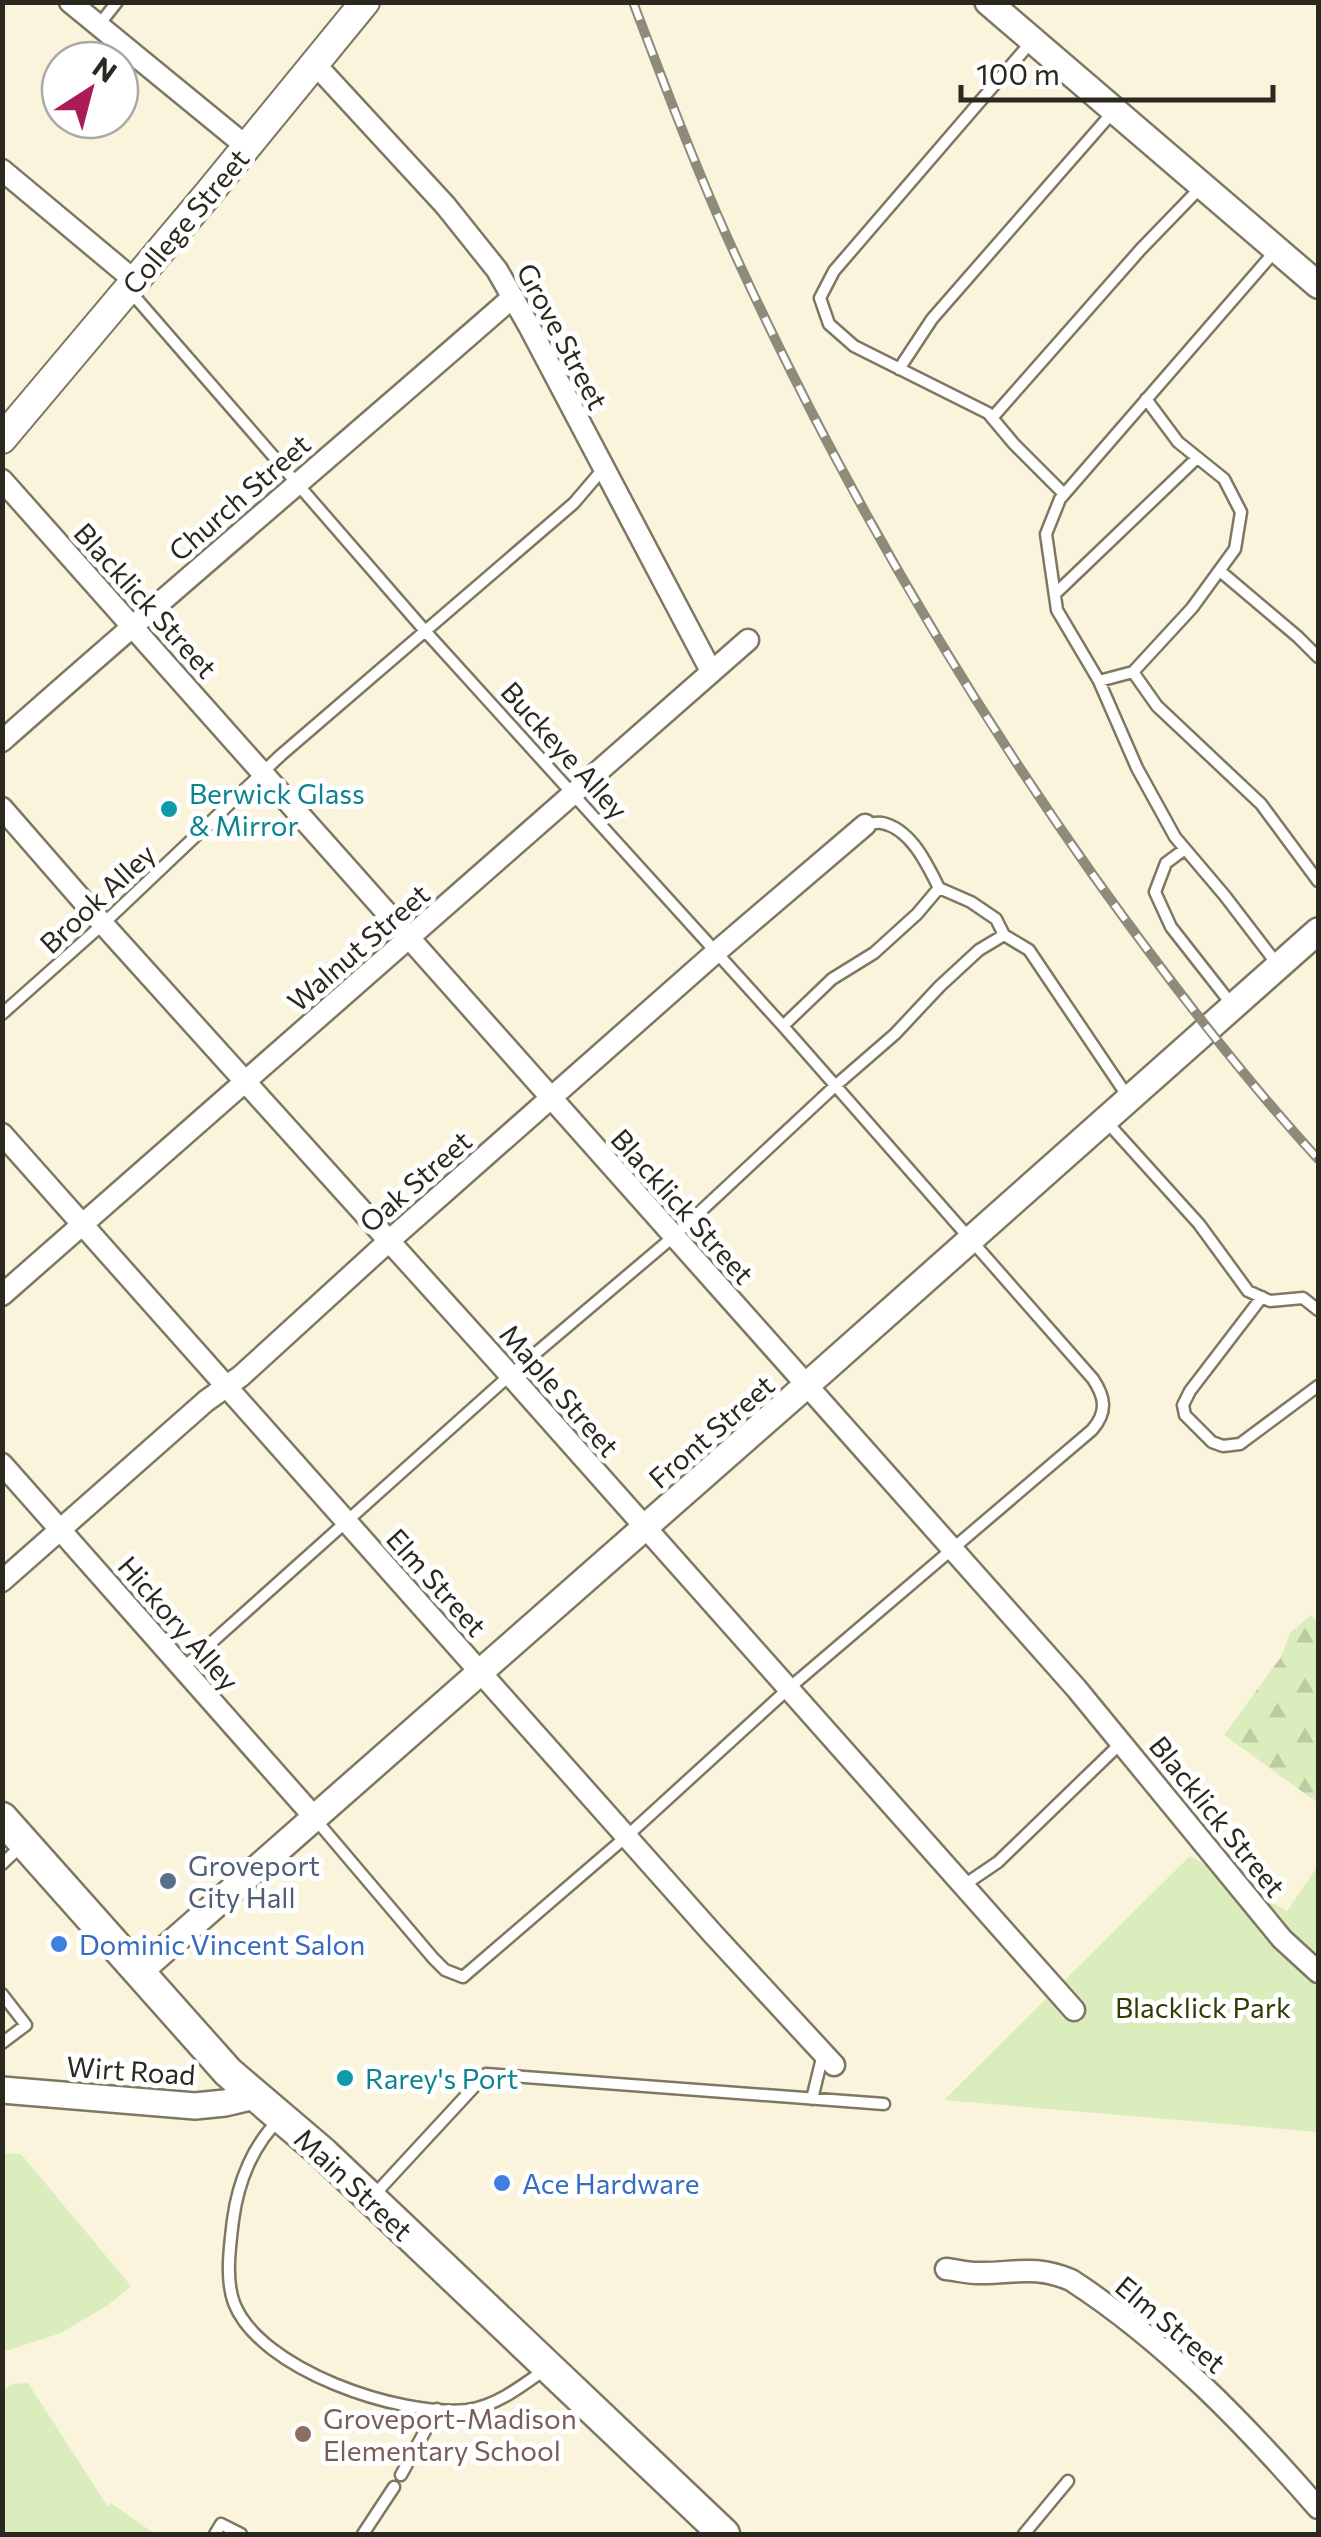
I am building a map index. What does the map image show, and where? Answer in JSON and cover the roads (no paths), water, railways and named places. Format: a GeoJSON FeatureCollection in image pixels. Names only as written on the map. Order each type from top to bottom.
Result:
{"type":"FeatureCollection","features":[{"type":"Feature","properties":{"kind":"main road","name":"College Street"},"geometry":{"type":"LineString","coordinates":[[2,439],[365,2]]}},
{"type":"Feature","properties":{"kind":"main road","name":"Main Street"},"geometry":{"type":"LineString","coordinates":[[2,1818],[14,1854],[139,1972],[208,2052],[323,2153],[724,2534]]}},
{"type":"Feature","properties":{"kind":"street"},"geometry":{"type":"LineString","coordinates":[[70,2],[247,146]]}},
{"type":"Feature","properties":{"kind":"street"},"geometry":{"type":"LineString","coordinates":[[988,2],[1318,285]]}},
{"type":"Feature","properties":{"kind":"street","name":"Grove Street"},"geometry":{"type":"LineString","coordinates":[[315,64],[478,243],[513,297],[711,671]]}},
{"type":"Feature","properties":{"kind":"street"},"geometry":{"type":"LineString","coordinates":[[2,170],[132,285]]}},
{"type":"Feature","properties":{"kind":"street","name":"Church Street"},"geometry":{"type":"LineString","coordinates":[[2,741],[513,297]]}},
{"type":"Feature","properties":{"kind":"street","name":"Blacklick Street"},"geometry":{"type":"LineString","coordinates":[[2,480],[1076,1688],[1282,1939],[1318,1972]]}},
{"type":"Feature","properties":{"kind":"street","name":"Walnut Street"},"geometry":{"type":"LineString","coordinates":[[2,1294],[748,640]]}},
{"type":"Feature","properties":{"kind":"street","name":"Maple Street"},"geometry":{"type":"LineString","coordinates":[[2,808],[1074,2010]]}},
{"type":"Feature","properties":{"kind":"street","name":"Oak Street"},"geometry":{"type":"LineString","coordinates":[[2,1581],[866,824]]}},
{"type":"Feature","properties":{"kind":"street","name":"Front Street"},"geometry":{"type":"LineString","coordinates":[[139,1972],[1318,931]]}},
{"type":"Feature","properties":{"kind":"street","name":"Elm Street"},"geometry":{"type":"LineString","coordinates":[[2,1134],[828,2059]]}},
{"type":"Feature","properties":{"kind":"street","name":"Hickory Alley"},"geometry":{"type":"LineString","coordinates":[[2,1464],[314,1818]]}},
{"type":"Feature","properties":{"kind":"street","name":"Wirt Road"},"geometry":{"type":"LineString","coordinates":[[2,2090],[194,2106],[256,2096]]}},
{"type":"Feature","properties":{"kind":"street","name":"Elm Street"},"geometry":{"type":"LineString","coordinates":[[946,2269],[977,2274],[1033,2270],[1071,2280],[1178,2363],[1254,2434],[1318,2508]]}},
{"type":"Feature","properties":{"kind":"lane"},"geometry":{"type":"LineString","coordinates":[[98,26],[116,2]]}},
{"type":"Feature","properties":{"kind":"lane"},"geometry":{"type":"LineString","coordinates":[[1032,40],[834,271],[820,298],[829,324],[854,346],[988,413],[1064,494]]}},
{"type":"Feature","properties":{"kind":"lane"},"geometry":{"type":"LineString","coordinates":[[899,369],[932,318],[1114,110]]}},
{"type":"Feature","properties":{"kind":"lane"},"geometry":{"type":"LineString","coordinates":[[992,418],[1202,186]]}},
{"type":"Feature","properties":{"kind":"lane"},"geometry":{"type":"LineString","coordinates":[[1277,250],[1064,494],[1046,534],[1057,610],[1099,681],[1137,768],[1175,837],[1278,966]]}},
{"type":"Feature","properties":{"kind":"lane","name":"Buckeye Alley"},"geometry":{"type":"LineString","coordinates":[[132,285],[296,484],[426,632],[783,1026],[1094,1379],[1104,1399],[1101,1417],[1092,1430],[950,1548]]}},
{"type":"Feature","properties":{"kind":"lane"},"geometry":{"type":"LineString","coordinates":[[1099,681],[1132,672],[1192,608],[1235,550],[1241,512],[1224,479],[1178,442],[1146,400]]}},
{"type":"Feature","properties":{"kind":"lane"},"geometry":{"type":"LineString","coordinates":[[1055,594],[1198,458]]}},
{"type":"Feature","properties":{"kind":"lane","name":"Brook Alley"},"geometry":{"type":"LineString","coordinates":[[2,1014],[282,755],[574,503],[603,469]]}},
{"type":"Feature","properties":{"kind":"lane"},"geometry":{"type":"LineString","coordinates":[[1220,571],[1318,658]]}},
{"type":"Feature","properties":{"kind":"lane"},"geometry":{"type":"LineString","coordinates":[[1132,672],[1157,706],[1261,804],[1318,881]]}},
{"type":"Feature","properties":{"kind":"lane"},"geometry":{"type":"LineString","coordinates":[[866,824],[882,823],[905,834],[939,888],[996,919],[1004,934],[1029,950],[1130,1099]]}},
{"type":"Feature","properties":{"kind":"lane"},"geometry":{"type":"LineString","coordinates":[[1185,849],[1166,864],[1156,892],[1171,927],[1234,1006]]}},
{"type":"Feature","properties":{"kind":"lane"},"geometry":{"type":"LineString","coordinates":[[783,1026],[832,979],[874,953],[939,888]]}},
{"type":"Feature","properties":{"kind":"lane"},"geometry":{"type":"LineString","coordinates":[[182,1668],[510,1374],[674,1237],[895,1034],[979,950],[1004,934]]}},
{"type":"Feature","properties":{"kind":"lane"},"geometry":{"type":"LineString","coordinates":[[1106,1120],[1199,1224],[1248,1291],[1270,1301],[1303,1298],[1318,1310]]}},
{"type":"Feature","properties":{"kind":"lane"},"geometry":{"type":"LineString","coordinates":[[1262,1297],[1190,1391],[1183,1404],[1185,1415],[1212,1442],[1223,1446],[1240,1444],[1318,1386]]}},
{"type":"Feature","properties":{"kind":"lane"},"geometry":{"type":"LineString","coordinates":[[314,1818],[433,1958],[445,1970],[463,1977],[950,1548]]}},
{"type":"Feature","properties":{"kind":"lane"},"geometry":{"type":"LineString","coordinates":[[966,1888],[998,1862],[1121,1742]]}},
{"type":"Feature","properties":{"kind":"lane"},"geometry":{"type":"LineString","coordinates":[[2,1994],[26,2025],[2,2042]]}},
{"type":"Feature","properties":{"kind":"lane"},"geometry":{"type":"LineString","coordinates":[[812,2099],[828,2059]]}},
{"type":"Feature","properties":{"kind":"lane"},"geometry":{"type":"LineString","coordinates":[[371,2199],[486,2074],[884,2104]]}},
{"type":"Feature","properties":{"kind":"lane"},"geometry":{"type":"LineString","coordinates":[[282,2118],[260,2141],[244,2174],[235,2205],[229,2259],[234,2302],[251,2330],[274,2352],[340,2387],[377,2399],[437,2409],[466,2410],[494,2403],[548,2368]]}},
{"type":"Feature","properties":{"kind":"lane"},"geometry":{"type":"LineString","coordinates":[[400,2475],[437,2409]]}},
{"type":"Feature","properties":{"kind":"lane"},"geometry":{"type":"LineString","coordinates":[[1024,2534],[1068,2481]]}},
{"type":"Feature","properties":{"kind":"lane"},"geometry":{"type":"LineString","coordinates":[[363,2534],[394,2487]]}},
{"type":"Feature","properties":{"kind":"lane"},"geometry":{"type":"LineString","coordinates":[[215,2534],[222,2524],[241,2534]]}},
{"type":"Feature","properties":{"kind":"railway"},"geometry":{"type":"LineString","coordinates":[[633,2],[738,261],[816,421],[901,576],[993,727],[1093,875],[1201,1020],[1318,1159]]}},
{"type":"Feature","properties":{"kind":"place","name":"Berwick Glass & Mirror"},"geometry":{"type":"Point","coordinates":[169,809]}},
{"type":"Feature","properties":{"kind":"place","name":"Groveport City Hall"},"geometry":{"type":"Point","coordinates":[168,1881]}},
{"type":"Feature","properties":{"kind":"place","name":"Dominic Vincent Salon"},"geometry":{"type":"Point","coordinates":[59,1944]}},
{"type":"Feature","properties":{"kind":"place","name":"Rarey's Port"},"geometry":{"type":"Point","coordinates":[345,2078]}},
{"type":"Feature","properties":{"kind":"place","name":"Ace Hardware"},"geometry":{"type":"Point","coordinates":[502,2183]}},
{"type":"Feature","properties":{"kind":"place","name":"Groveport-Madison Elementary School"},"geometry":{"type":"Point","coordinates":[303,2434]}},
{"type":"Feature","properties":{"kind":"park label","name":"Blacklick Park"},"geometry":{"type":"Point","coordinates":[1203,2007]}}]}
